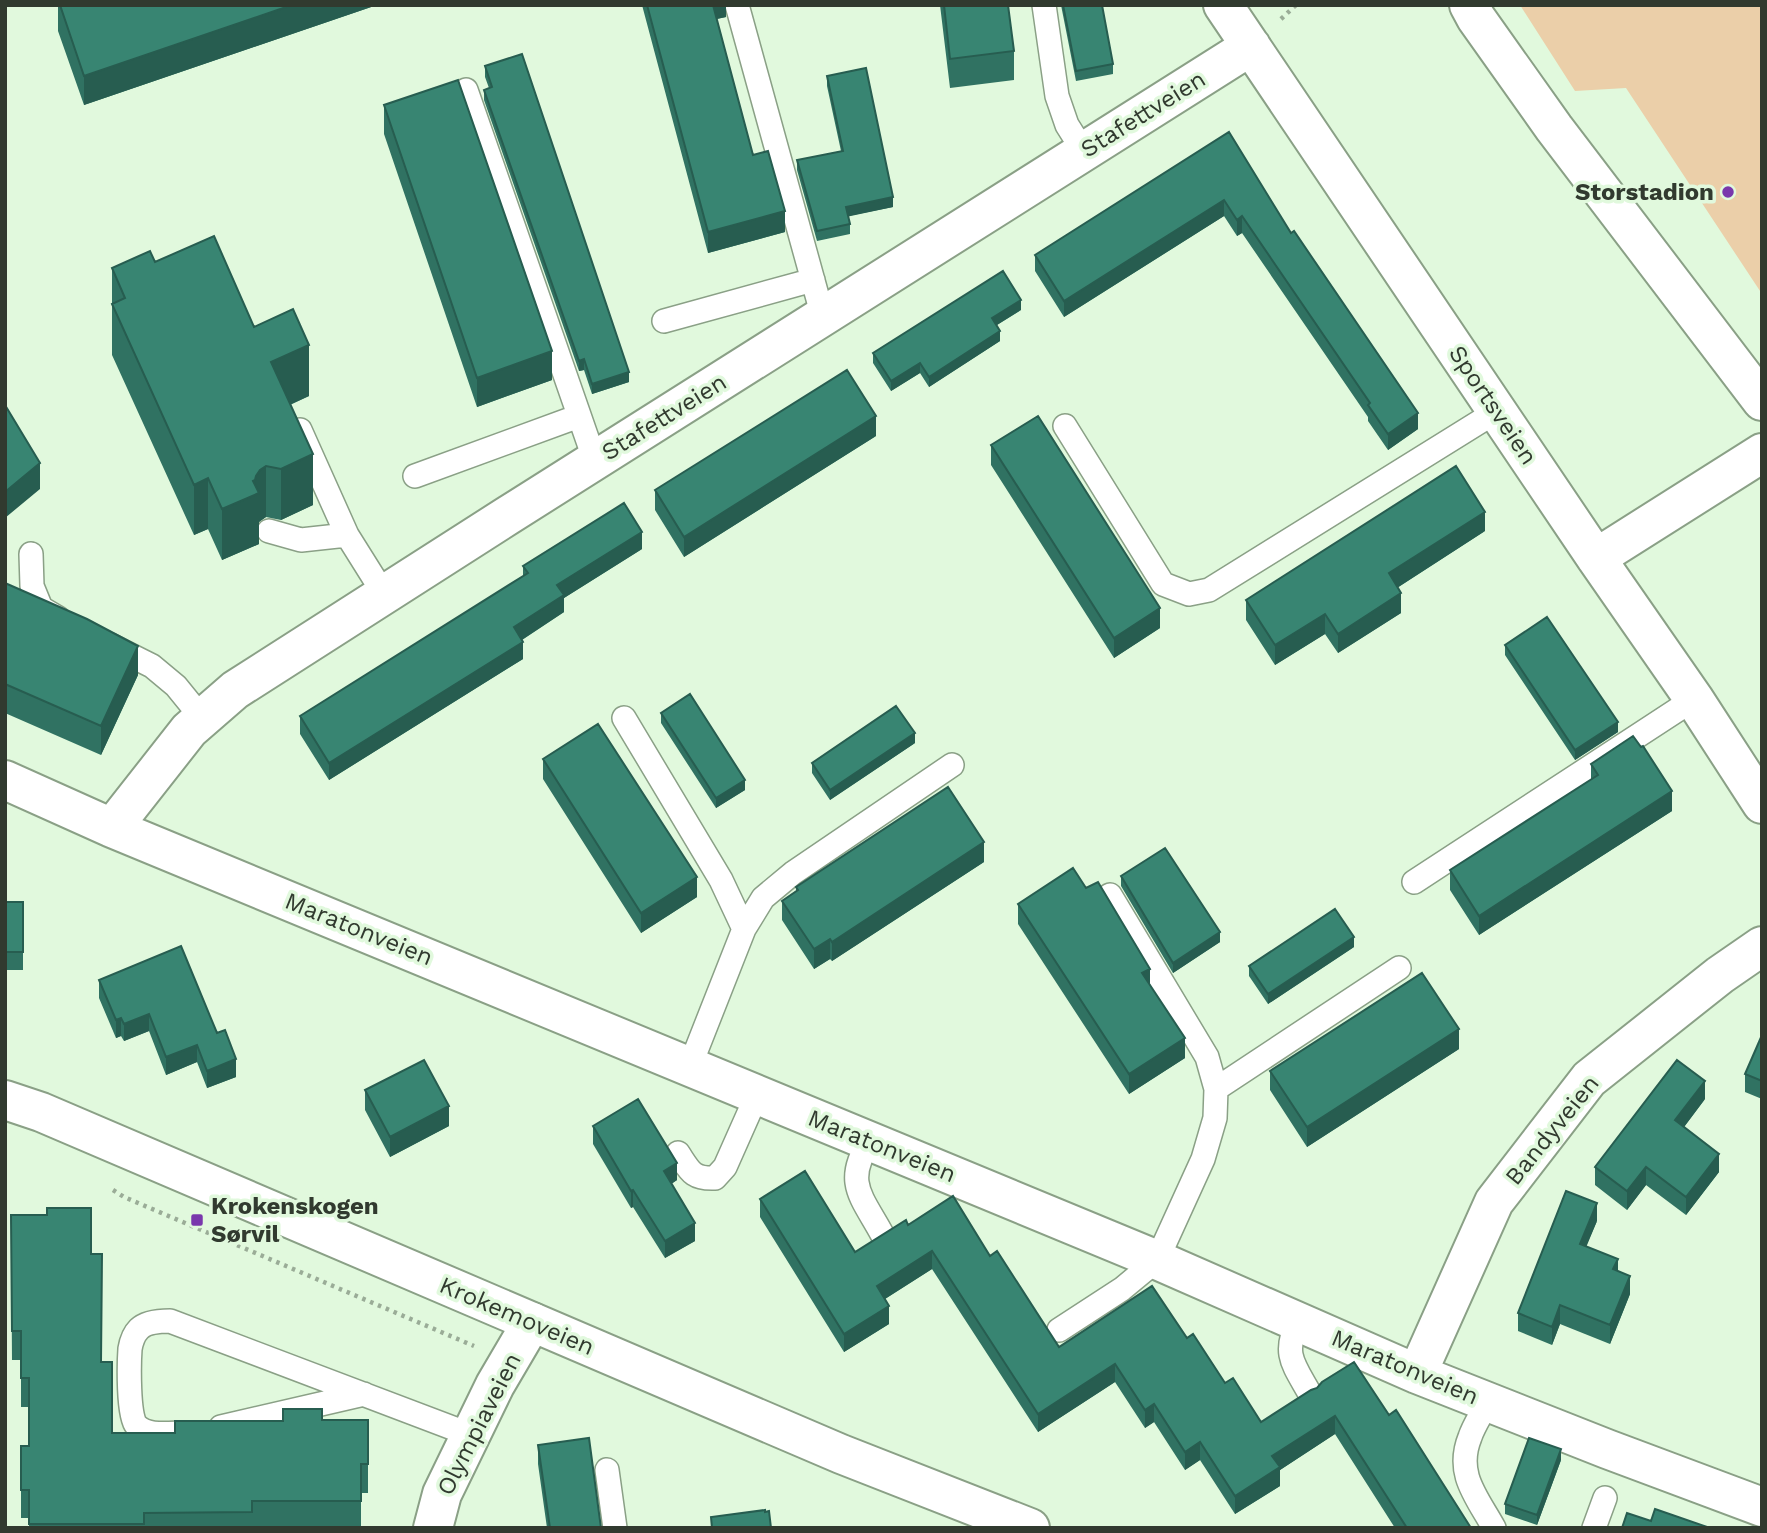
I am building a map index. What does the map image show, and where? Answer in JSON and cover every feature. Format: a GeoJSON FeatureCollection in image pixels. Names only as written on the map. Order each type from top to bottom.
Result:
{"type":"FeatureCollection","features":[{"type":"Feature","properties":{"kind":"street","name":"Sportsveien"},"geometry":{"type":"LineString","coordinates":[[1223,5],[1694,699],[1762,804]]}},
{"type":"Feature","properties":{"kind":"street"},"geometry":{"type":"LineString","coordinates":[[1469,5],[1555,128],[1762,401]]}},
{"type":"Feature","properties":{"kind":"street","name":"Stafettveien"},"geometry":{"type":"LineString","coordinates":[[112,828],[188,730],[235,690],[1251,46]]}},
{"type":"Feature","properties":{"kind":"street"},"geometry":{"type":"LineString","coordinates":[[1596,558],[1762,453]]}},
{"type":"Feature","properties":{"kind":"street","name":"Maratonveien"},"geometry":{"type":"LineString","coordinates":[[5,780],[112,828],[1157,1260],[1417,1374],[1762,1507]]}},
{"type":"Feature","properties":{"kind":"street","name":"Bandyveien"},"geometry":{"type":"LineString","coordinates":[[1417,1374],[1494,1202],[1589,1079],[1720,975],[1762,946]]}},
{"type":"Feature","properties":{"kind":"street","name":"Krokemoveien"},"geometry":{"type":"LineString","coordinates":[[5,1100],[54,1117],[841,1454],[1030,1528]]}},
{"type":"Feature","properties":{"kind":"street","name":"Olympiaveien"},"geometry":{"type":"LineString","coordinates":[[433,1528],[442,1494],[495,1385],[532,1322]]}},
{"type":"Feature","properties":{"kind":"lane"},"geometry":{"type":"LineString","coordinates":[[737,5],[823,317]]}},
{"type":"Feature","properties":{"kind":"lane"},"geometry":{"type":"LineString","coordinates":[[1044,5],[1057,96],[1067,125],[1084,152]]}},
{"type":"Feature","properties":{"kind":"lane"},"geometry":{"type":"LineString","coordinates":[[466,90],[595,461]]}},
{"type":"Feature","properties":{"kind":"lane"},"geometry":{"type":"LineString","coordinates":[[664,321],[813,280]]}},
{"type":"Feature","properties":{"kind":"lane"},"geometry":{"type":"LineString","coordinates":[[1065,426],[1163,584],[1189,594],[1209,590],[1497,411]]}},
{"type":"Feature","properties":{"kind":"lane"},"geometry":{"type":"LineString","coordinates":[[415,477],[579,416]]}},
{"type":"Feature","properties":{"kind":"lane"},"geometry":{"type":"LineString","coordinates":[[298,424],[346,536],[384,594]]}},
{"type":"Feature","properties":{"kind":"lane"},"geometry":{"type":"LineString","coordinates":[[269,531],[301,540],[346,536]]}},
{"type":"Feature","properties":{"kind":"lane"},"geometry":{"type":"LineString","coordinates":[[31,554],[32,586],[41,607],[73,626]]}},
{"type":"Feature","properties":{"kind":"lane"},"geometry":{"type":"LineString","coordinates":[[96,637],[152,666],[176,686],[202,718]]}},
{"type":"Feature","properties":{"kind":"lane"},"geometry":{"type":"LineString","coordinates":[[1414,882],[1694,699]]}},
{"type":"Feature","properties":{"kind":"lane"},"geometry":{"type":"LineString","coordinates":[[624,718],[721,880],[744,929]]}},
{"type":"Feature","properties":{"kind":"lane"},"geometry":{"type":"LineString","coordinates":[[690,1066],[744,929],[762,898],[793,873],[952,765]]}},
{"type":"Feature","properties":{"kind":"lane"},"geometry":{"type":"LineString","coordinates":[[1059,1330],[1122,1289],[1157,1260],[1203,1159],[1215,1118],[1216,1089],[1207,1057],[1110,895]]}},
{"type":"Feature","properties":{"kind":"lane"},"geometry":{"type":"LineString","coordinates":[[1216,1089],[1399,968]]}},
{"type":"Feature","properties":{"kind":"lane"},"geometry":{"type":"LineString","coordinates":[[678,1153],[690,1171],[701,1178],[715,1178],[725,1167],[757,1095]]}},
{"type":"Feature","properties":{"kind":"lane"},"geometry":{"type":"LineString","coordinates":[[870,1141],[856,1169],[857,1187],[883,1234]]}},
{"type":"Feature","properties":{"kind":"lane"},"geometry":{"type":"LineString","coordinates":[[365,1394],[204,1431],[155,1433],[135,1424],[130,1411],[130,1347],[140,1327],[156,1321],[170,1321],[365,1394],[471,1435]]}},
{"type":"Feature","properties":{"kind":"lane"},"geometry":{"type":"LineString","coordinates":[[1298,1322],[1289,1347],[1292,1361],[1310,1394]]}},
{"type":"Feature","properties":{"kind":"lane"},"geometry":{"type":"LineString","coordinates":[[1488,1403],[1469,1437],[1464,1464],[1468,1481],[1494,1528]]}},
{"type":"Feature","properties":{"kind":"lane"},"geometry":{"type":"LineString","coordinates":[[607,1471],[615,1528]]}},
{"type":"Feature","properties":{"kind":"lane"},"geometry":{"type":"LineString","coordinates":[[1594,1528],[1605,1498]]}},
{"type":"Feature","properties":{"kind":"shaded area","name":"Storstadion"},"geometry":{"type":"Polygon","coordinates":[[[1520,5],[1762,5],[1762,294],[1626,88],[1575,91],[1520,5]]]}},
{"type":"Feature","properties":{"kind":"building"},"geometry":{"type":"Polygon","coordinates":[[[60,5],[292,5],[84,76],[60,5]]]}},
{"type":"Feature","properties":{"kind":"building"},"geometry":{"type":"Polygon","coordinates":[[[647,5],[713,5],[753,155],[768,151],[785,211],[708,232],[647,5]]]}},
{"type":"Feature","properties":{"kind":"building"},"geometry":{"type":"Polygon","coordinates":[[[944,5],[1008,5],[1014,51],[950,59],[944,5]]]}},
{"type":"Feature","properties":{"kind":"building"},"geometry":{"type":"Polygon","coordinates":[[[1063,5],[1102,5],[1113,64],[1076,71],[1063,5]]]}},
{"type":"Feature","properties":{"kind":"building"},"geometry":{"type":"Polygon","coordinates":[[[522,54],[629,372],[592,384],[584,359],[579,361],[484,90],[492,87],[485,66],[522,54]]]}},
{"type":"Feature","properties":{"kind":"building"},"geometry":{"type":"Polygon","coordinates":[[[866,68],[893,197],[846,207],[850,224],[817,231],[797,160],[843,151],[827,76],[866,68]]]}},
{"type":"Feature","properties":{"kind":"building"},"geometry":{"type":"Polygon","coordinates":[[[458,80],[552,351],[477,378],[384,105],[458,80]]]}},
{"type":"Feature","properties":{"kind":"building"},"geometry":{"type":"Polygon","coordinates":[[[1229,132],[1291,233],[1294,231],[1418,413],[1388,434],[1368,405],[1370,403],[1242,216],[1237,220],[1224,200],[1064,301],[1035,255],[1229,132]]]}},
{"type":"Feature","properties":{"kind":"building"},"geometry":{"type":"Polygon","coordinates":[[[214,236],[254,327],[293,309],[309,345],[271,362],[313,454],[281,469],[266,466],[253,481],[259,493],[222,509],[208,478],[194,485],[112,304],[125,298],[112,268],[150,251],[155,262],[214,236]]]}},
{"type":"Feature","properties":{"kind":"building"},"geometry":{"type":"Polygon","coordinates":[[[1003,271],[1021,300],[992,318],[1000,331],[929,377],[920,363],[891,381],[873,353],[1003,271]]]}},
{"type":"Feature","properties":{"kind":"building"},"geometry":{"type":"Polygon","coordinates":[[[847,370],[876,416],[684,537],[655,490],[847,370]]]}},
{"type":"Feature","properties":{"kind":"building"},"geometry":{"type":"Polygon","coordinates":[[[5,405],[40,463],[5,492],[5,405]]]}},
{"type":"Feature","properties":{"kind":"building"},"geometry":{"type":"Polygon","coordinates":[[[1038,416],[1160,608],[1114,638],[991,445],[1038,416]]]}},
{"type":"Feature","properties":{"kind":"building"},"geometry":{"type":"Polygon","coordinates":[[[1456,466],[1485,512],[1389,573],[1401,593],[1338,634],[1325,614],[1275,645],[1246,600],[1456,466]]]}},
{"type":"Feature","properties":{"kind":"building"},"geometry":{"type":"Polygon","coordinates":[[[624,503],[642,532],[557,585],[564,595],[514,627],[523,642],[329,763],[300,716],[528,573],[523,566],[624,503]]]}},
{"type":"Feature","properties":{"kind":"building"},"geometry":{"type":"Polygon","coordinates":[[[5,583],[87,619],[138,646],[101,726],[5,684],[5,583]]]}},
{"type":"Feature","properties":{"kind":"building"},"geometry":{"type":"Polygon","coordinates":[[[1547,617],[1618,722],[1575,750],[1505,645],[1547,617]]]}},
{"type":"Feature","properties":{"kind":"building"},"geometry":{"type":"Polygon","coordinates":[[[690,694],[745,780],[716,798],[661,713],[690,694]]]}},
{"type":"Feature","properties":{"kind":"building"},"geometry":{"type":"Polygon","coordinates":[[[896,706],[915,733],[830,790],[812,763],[896,706]]]}},
{"type":"Feature","properties":{"kind":"building"},"geometry":{"type":"Polygon","coordinates":[[[598,724],[697,877],[641,913],[543,759],[598,724]]]}},
{"type":"Feature","properties":{"kind":"building"},"geometry":{"type":"Polygon","coordinates":[[[1633,736],[1641,747],[1643,746],[1672,791],[1479,916],[1450,870],[1598,775],[1591,764],[1633,736]]]}},
{"type":"Feature","properties":{"kind":"building"},"geometry":{"type":"Polygon","coordinates":[[[948,787],[984,842],[832,942],[830,939],[814,949],[782,901],[798,890],[796,887],[948,787]]]}},
{"type":"Feature","properties":{"kind":"building"},"geometry":{"type":"Polygon","coordinates":[[[1165,848],[1220,932],[1173,963],[1121,876],[1165,848]]]}},
{"type":"Feature","properties":{"kind":"building"},"geometry":{"type":"Polygon","coordinates":[[[1073,868],[1086,888],[1098,882],[1150,969],[1142,973],[1185,1038],[1129,1074],[1018,904],[1073,868]]]}},
{"type":"Feature","properties":{"kind":"building"},"geometry":{"type":"Polygon","coordinates":[[[5,902],[23,902],[23,952],[5,952],[5,902]]]}},
{"type":"Feature","properties":{"kind":"building"},"geometry":{"type":"Polygon","coordinates":[[[1335,909],[1354,937],[1268,994],[1249,966],[1335,909]]]}},
{"type":"Feature","properties":{"kind":"building"},"geometry":{"type":"Polygon","coordinates":[[[181,946],[217,1033],[225,1030],[236,1059],[207,1071],[197,1045],[166,1057],[149,1014],[124,1024],[121,1018],[116,1020],[99,980],[181,946]]]}},
{"type":"Feature","properties":{"kind":"building"},"geometry":{"type":"Polygon","coordinates":[[[1422,973],[1459,1029],[1307,1127],[1270,1071],[1422,973]]]}},
{"type":"Feature","properties":{"kind":"building"},"geometry":{"type":"Polygon","coordinates":[[[1762,1035],[1762,1081],[1745,1074],[1762,1035]]]}},
{"type":"Feature","properties":{"kind":"building"},"geometry":{"type":"Polygon","coordinates":[[[424,1060],[449,1106],[390,1137],[365,1090],[424,1060]]]}},
{"type":"Feature","properties":{"kind":"building"},"geometry":{"type":"Polygon","coordinates":[[[1677,1060],[1705,1081],[1675,1120],[1719,1154],[1686,1197],[1646,1167],[1627,1191],[1595,1167],[1677,1060]]]}},
{"type":"Feature","properties":{"kind":"building"},"geometry":{"type":"Polygon","coordinates":[[[638,1099],[677,1163],[664,1171],[695,1223],[665,1241],[633,1190],[631,1191],[593,1126],[638,1099]]]}},
{"type":"Feature","properties":{"kind":"building"},"geometry":{"type":"Polygon","coordinates":[[[805,1171],[855,1252],[906,1220],[908,1225],[953,1196],[990,1256],[997,1251],[1059,1347],[1152,1286],[1187,1338],[1193,1334],[1225,1383],[1233,1378],[1261,1422],[1354,1362],[1389,1415],[1396,1410],[1471,1528],[1407,1528],[1335,1416],[1272,1456],[1280,1467],[1235,1496],[1200,1442],[1185,1452],[1154,1404],[1145,1410],[1115,1364],[1038,1414],[932,1251],[877,1286],[889,1306],[844,1334],[760,1199],[805,1171]]]}},
{"type":"Feature","properties":{"kind":"building"},"geometry":{"type":"Polygon","coordinates":[[[1566,1191],[1597,1203],[1580,1244],[1618,1259],[1613,1269],[1630,1276],[1610,1325],[1560,1305],[1552,1327],[1518,1313],[1566,1191]]]}},
{"type":"Feature","properties":{"kind":"building"},"geometry":{"type":"Polygon","coordinates":[[[47,1208],[91,1208],[91,1254],[102,1254],[101,1362],[112,1362],[112,1433],[175,1433],[175,1421],[283,1421],[283,1409],[322,1409],[322,1420],[368,1420],[368,1464],[361,1464],[361,1501],[252,1501],[252,1512],[144,1513],[144,1524],[29,1524],[29,1490],[21,1490],[21,1446],[29,1446],[29,1378],[21,1378],[21,1331],[12,1331],[11,1215],[47,1215],[47,1208]]]}},
{"type":"Feature","properties":{"kind":"building"},"geometry":{"type":"Polygon","coordinates":[[[589,1438],[601,1528],[550,1528],[538,1445],[589,1438]]]}},
{"type":"Feature","properties":{"kind":"building"},"geometry":{"type":"Polygon","coordinates":[[[1529,1438],[1561,1449],[1537,1515],[1505,1504],[1529,1438]]]}},
{"type":"Feature","properties":{"kind":"building"},"geometry":{"type":"Polygon","coordinates":[[[1655,1509],[1710,1528],[1622,1528],[1627,1513],[1651,1521],[1655,1509]]]}},
{"type":"Feature","properties":{"kind":"building"},"geometry":{"type":"Polygon","coordinates":[[[769,1511],[771,1528],[712,1528],[711,1517],[769,1511]]]}},
{"type":"Feature","properties":{"kind":"place","name":"Storstadion"},"geometry":{"type":"Point","coordinates":[1728,192]}},
{"type":"Feature","properties":{"kind":"place","name":"Krokenskogen Sørvil"},"geometry":{"type":"Point","coordinates":[197,1220]}}]}
